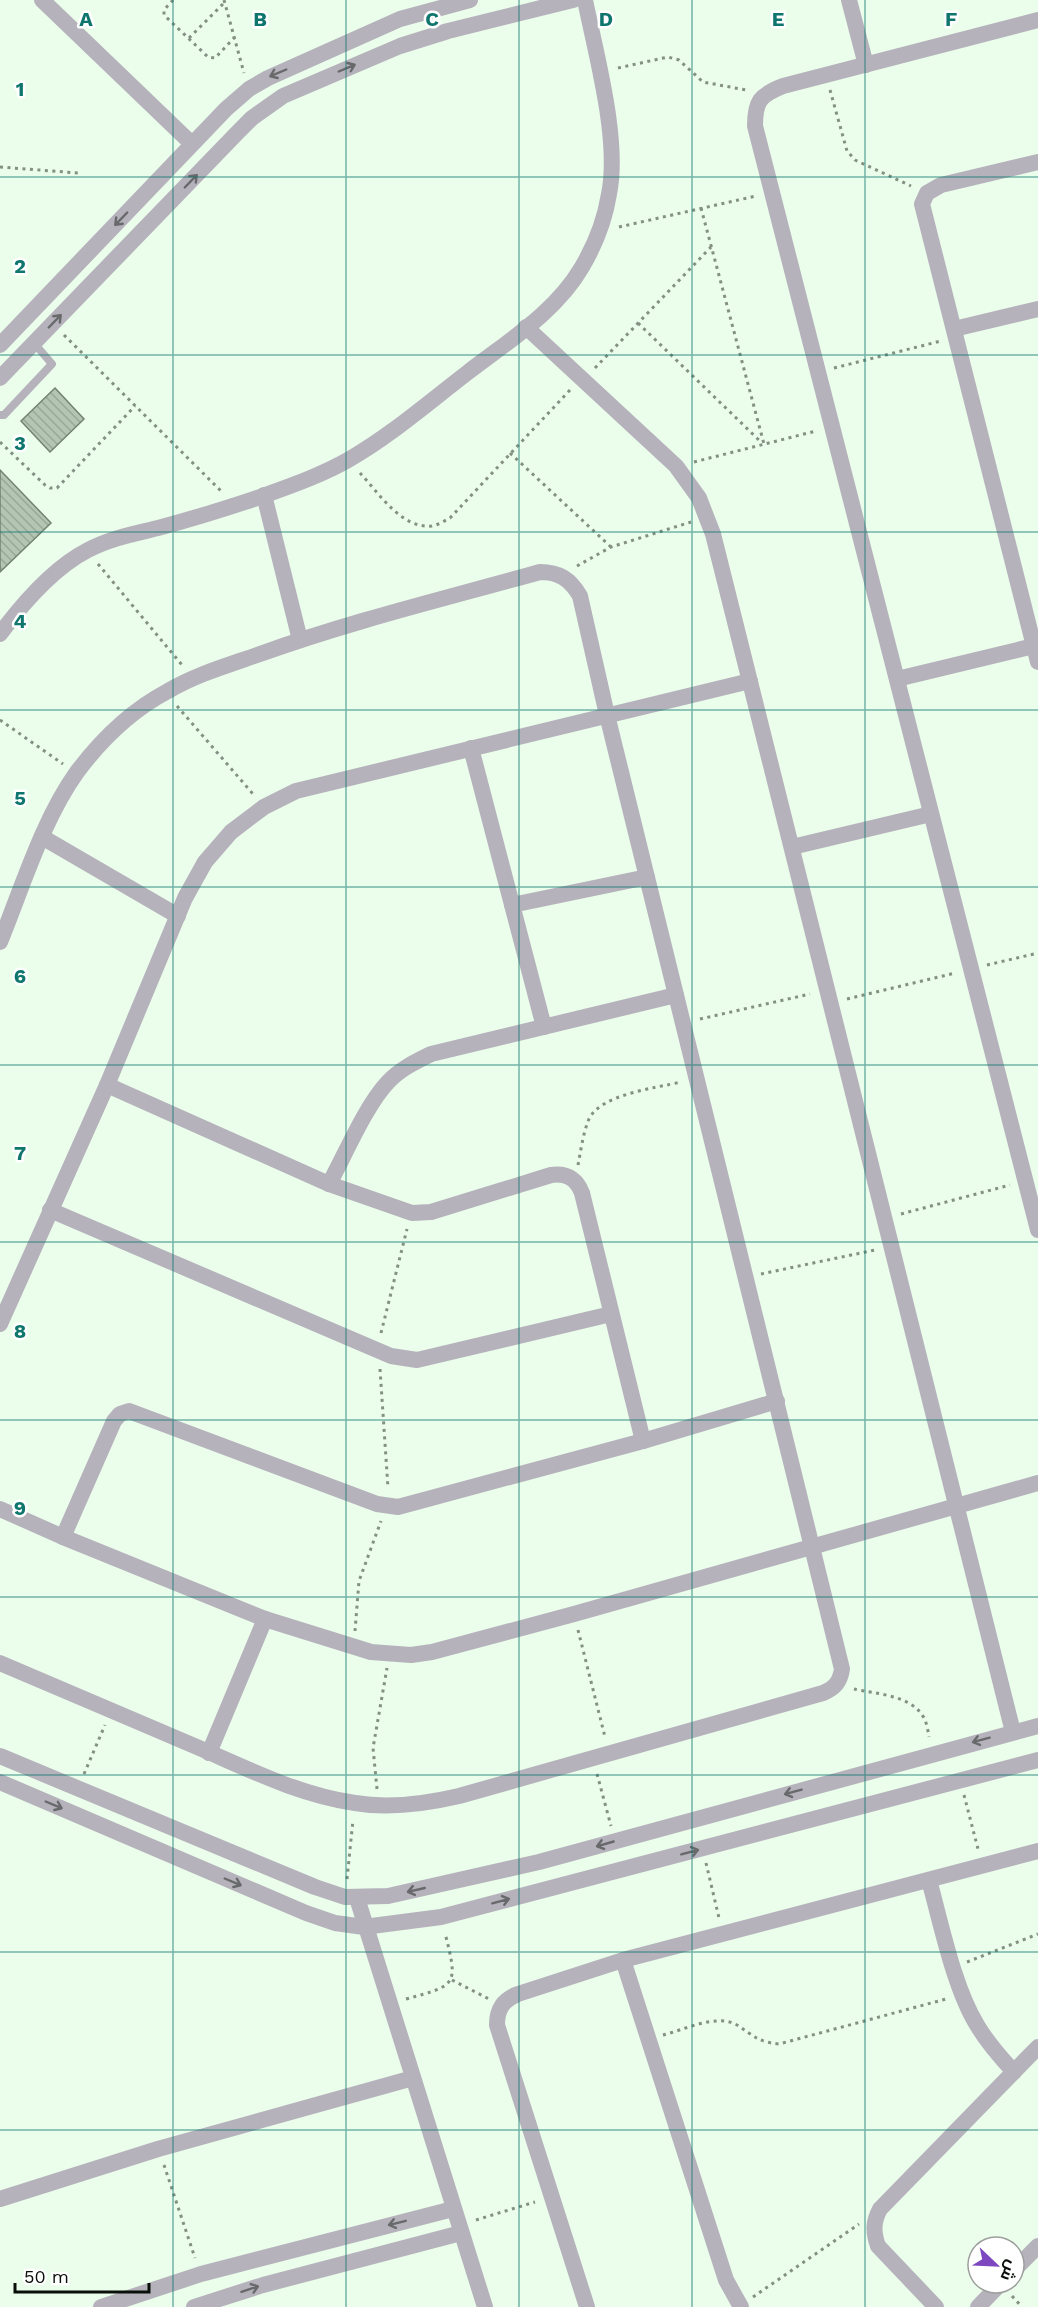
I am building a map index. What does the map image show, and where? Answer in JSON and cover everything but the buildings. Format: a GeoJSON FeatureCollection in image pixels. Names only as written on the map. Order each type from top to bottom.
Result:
{"type":"FeatureCollection","features":[{"type":"Feature","properties":{"kind":"street"},"geometry":{"type":"LineString","coordinates":[[42,0],[192,144]]}},
{"type":"Feature","properties":{"kind":"street"},"geometry":{"type":"LineString","coordinates":[[0,345],[226,109],[249,89],[415,7],[470,0]]}},
{"type":"Feature","properties":{"kind":"street"},"geometry":{"type":"LineString","coordinates":[[0,378],[252,118],[283,96],[424,38],[573,0]]}},
{"type":"Feature","properties":{"kind":"street"},"geometry":{"type":"LineString","coordinates":[[0,634],[61,567],[87,550],[117,536],[154,529],[264,495],[348,460],[402,424],[557,300],[582,268],[599,231],[610,193],[612,153],[585,0]]}},
{"type":"Feature","properties":{"kind":"street"},"geometry":{"type":"LineString","coordinates":[[849,0],[866,64]]}},
{"type":"Feature","properties":{"kind":"street"},"geometry":{"type":"LineString","coordinates":[[1038,20],[783,86],[766,93],[755,108],[755,126],[1038,1230]]}},
{"type":"Feature","properties":{"kind":"street"},"geometry":{"type":"LineString","coordinates":[[897,680],[1036,654],[922,204],[927,193],[941,185],[1038,162]]}},
{"type":"Feature","properties":{"kind":"street"},"geometry":{"type":"LineString","coordinates":[[103,238],[119,256]]}},
{"type":"Feature","properties":{"kind":"street"},"geometry":{"type":"LineString","coordinates":[[955,333],[1038,309]]}},
{"type":"Feature","properties":{"kind":"street"},"geometry":{"type":"LineString","coordinates":[[526,327],[676,466],[699,498],[713,534],[1013,1732]]}},
{"type":"Feature","properties":{"kind":"street"},"geometry":{"type":"LineString","coordinates":[[264,495],[300,640]]}},
{"type":"Feature","properties":{"kind":"street"},"geometry":{"type":"LineString","coordinates":[[0,942],[42,837],[57,804],[76,773],[102,742],[132,714],[165,692],[192,678],[300,640],[540,572],[551,572],[573,584],[580,596],[607,715],[841,1661],[841,1678],[837,1685],[823,1693],[609,1754],[432,1802],[379,1805],[354,1803],[310,1793],[260,1775],[0,1663]]}},
{"type":"Feature","properties":{"kind":"street"},"geometry":{"type":"LineString","coordinates":[[0,1324],[107,1085],[185,898],[205,862],[231,832],[264,807],[296,791],[750,681]]}},
{"type":"Feature","properties":{"kind":"street"},"geometry":{"type":"LineString","coordinates":[[471,748],[544,1027]]}},
{"type":"Feature","properties":{"kind":"street"},"geometry":{"type":"LineString","coordinates":[[792,847],[931,814]]}},
{"type":"Feature","properties":{"kind":"street"},"geometry":{"type":"LineString","coordinates":[[42,837],[178,916]]}},
{"type":"Feature","properties":{"kind":"street"},"geometry":{"type":"LineString","coordinates":[[512,905],[647,877]]}},
{"type":"Feature","properties":{"kind":"street"},"geometry":{"type":"LineString","coordinates":[[329,1184],[373,1102],[387,1082],[405,1066],[431,1053],[676,995]]}},
{"type":"Feature","properties":{"kind":"street"},"geometry":{"type":"LineString","coordinates":[[107,1085],[329,1184],[412,1213],[430,1212],[551,1175],[559,1174],[575,1180],[582,1193],[643,1441]]}},
{"type":"Feature","properties":{"kind":"street"},"geometry":{"type":"LineString","coordinates":[[50,1210],[391,1356],[417,1360],[611,1314]]}},
{"type":"Feature","properties":{"kind":"street"},"geometry":{"type":"LineString","coordinates":[[63,1537],[114,1421],[120,1414],[129,1411],[385,1506],[398,1508],[643,1441],[777,1401]]}},
{"type":"Feature","properties":{"kind":"street"},"geometry":{"type":"LineString","coordinates":[[0,1509],[265,1619],[390,1655],[411,1655],[432,1652],[574,1614],[1038,1483]]}},
{"type":"Feature","properties":{"kind":"street"},"geometry":{"type":"LineString","coordinates":[[209,1753],[265,1619]]}},
{"type":"Feature","properties":{"kind":"street"},"geometry":{"type":"LineString","coordinates":[[0,1756],[315,1887],[351,1898],[388,1896],[539,1862],[1038,1726]]}},
{"type":"Feature","properties":{"kind":"street"},"geometry":{"type":"LineString","coordinates":[[0,1782],[306,1913],[335,1923],[364,1927],[441,1917],[1038,1760]]}},
{"type":"Feature","properties":{"kind":"street"},"geometry":{"type":"LineString","coordinates":[[587,2307],[496,2025],[501,2006],[508,1998],[623,1960],[1038,1851]]}},
{"type":"Feature","properties":{"kind":"street"},"geometry":{"type":"LineString","coordinates":[[929,1880],[962,1995],[975,2023],[993,2049],[1014,2072]]}},
{"type":"Feature","properties":{"kind":"street"},"geometry":{"type":"LineString","coordinates":[[351,1898],[364,1927],[485,2307]]}},
{"type":"Feature","properties":{"kind":"street"},"geometry":{"type":"LineString","coordinates":[[623,1960],[726,2280],[741,2306]]}},
{"type":"Feature","properties":{"kind":"street"},"geometry":{"type":"LineString","coordinates":[[936,2307],[878,2246],[874,2227],[880,2209],[1038,2047]]}},
{"type":"Feature","properties":{"kind":"street"},"geometry":{"type":"LineString","coordinates":[[0,2199],[158,2149],[413,2078]]}},
{"type":"Feature","properties":{"kind":"street"},"geometry":{"type":"LineString","coordinates":[[101,2307],[201,2274],[453,2209]]}},
{"type":"Feature","properties":{"kind":"street"},"geometry":{"type":"LineString","coordinates":[[194,2307],[460,2229]]}},
{"type":"Feature","properties":{"kind":"street"},"geometry":{"type":"LineString","coordinates":[[1026,2258],[1038,2246]]}},
{"type":"Feature","properties":{"kind":"street"},"geometry":{"type":"LineString","coordinates":[[978,2307],[990,2295]]}},
{"type":"Feature","properties":{"kind":"lane"},"geometry":{"type":"LineString","coordinates":[[0,415],[4,415],[52,364],[34,343]]}},
{"type":"Feature","properties":{"kind":"path"},"geometry":{"type":"LineString","coordinates":[[173,0],[164,10],[164,15],[212,59],[234,38]]}},
{"type":"Feature","properties":{"kind":"path"},"geometry":{"type":"LineString","coordinates":[[189,38],[224,1]]}},
{"type":"Feature","properties":{"kind":"path"},"geometry":{"type":"LineString","coordinates":[[224,1],[249,89]]}},
{"type":"Feature","properties":{"kind":"path"},"geometry":{"type":"LineString","coordinates":[[599,73],[668,57],[679,60],[703,82],[766,93]]}},
{"type":"Feature","properties":{"kind":"path"},"geometry":{"type":"LineString","coordinates":[[826,75],[847,151],[855,160],[927,193]]}},
{"type":"Feature","properties":{"kind":"path"},"geometry":{"type":"LineString","coordinates":[[0,167],[78,173]]}},
{"type":"Feature","properties":{"kind":"path"},"geometry":{"type":"LineString","coordinates":[[599,231],[772,192]]}},
{"type":"Feature","properties":{"kind":"path"},"geometry":{"type":"LineString","coordinates":[[701,208],[764,444]]}},
{"type":"Feature","properties":{"kind":"path"},"geometry":{"type":"LineString","coordinates":[[348,460],[400,516],[416,525],[434,526],[450,518],[510,453],[712,247]]}},
{"type":"Feature","properties":{"kind":"path"},"geometry":{"type":"LineString","coordinates":[[638,323],[764,444]]}},
{"type":"Feature","properties":{"kind":"path"},"geometry":{"type":"LineString","coordinates":[[52,324],[235,505]]}},
{"type":"Feature","properties":{"kind":"path"},"geometry":{"type":"LineString","coordinates":[[818,372],[955,333]]}},
{"type":"Feature","properties":{"kind":"path"},"geometry":{"type":"LineString","coordinates":[[0,442],[45,486],[57,488],[135,406]]}},
{"type":"Feature","properties":{"kind":"path"},"geometry":{"type":"LineString","coordinates":[[676,466],[832,427]]}},
{"type":"Feature","properties":{"kind":"path"},"geometry":{"type":"LineString","coordinates":[[510,453],[611,548]]}},
{"type":"Feature","properties":{"kind":"path"},"geometry":{"type":"LineString","coordinates":[[562,576],[611,548],[707,517]]}},
{"type":"Feature","properties":{"kind":"path"},"geometry":{"type":"LineString","coordinates":[[87,550],[192,678]]}},
{"type":"Feature","properties":{"kind":"path"},"geometry":{"type":"LineString","coordinates":[[165,692],[264,807]]}},
{"type":"Feature","properties":{"kind":"path"},"geometry":{"type":"LineString","coordinates":[[0,720],[76,773]]}},
{"type":"Feature","properties":{"kind":"path"},"geometry":{"type":"LineString","coordinates":[[683,1023],[971,969],[1038,953]]}},
{"type":"Feature","properties":{"kind":"path"},"geometry":{"type":"LineString","coordinates":[[575,1180],[586,1127],[596,1109],[614,1099],[698,1078]]}},
{"type":"Feature","properties":{"kind":"path"},"geometry":{"type":"LineString","coordinates":[[885,1219],[1026,1181]]}},
{"type":"Feature","properties":{"kind":"path"},"geometry":{"type":"LineString","coordinates":[[354,1646],[359,1581],[385,1506],[389,1483],[379,1350],[381,1335],[412,1213]]}},
{"type":"Feature","properties":{"kind":"path"},"geometry":{"type":"LineString","coordinates":[[747,1278],[892,1246]]}},
{"type":"Feature","properties":{"kind":"path"},"geometry":{"type":"LineString","coordinates":[[574,1614],[609,1754]]}},
{"type":"Feature","properties":{"kind":"path"},"geometry":{"type":"LineString","coordinates":[[379,1805],[373,1748],[390,1655]]}},
{"type":"Feature","properties":{"kind":"path"},"geometry":{"type":"LineString","coordinates":[[837,1685],[899,1699],[913,1706],[924,1718],[934,1754]]}},
{"type":"Feature","properties":{"kind":"path"},"geometry":{"type":"LineString","coordinates":[[78,1790],[111,1710]]}},
{"type":"Feature","properties":{"kind":"path"},"geometry":{"type":"LineString","coordinates":[[593,1758],[615,1841]]}},
{"type":"Feature","properties":{"kind":"path"},"geometry":{"type":"LineString","coordinates":[[960,1779],[982,1866]]}},
{"type":"Feature","properties":{"kind":"path"},"geometry":{"type":"LineString","coordinates":[[351,1898],[354,1803]]}},
{"type":"Feature","properties":{"kind":"path"},"geometry":{"type":"LineString","coordinates":[[703,1849],[723,1934]]}},
{"type":"Feature","properties":{"kind":"path"},"geometry":{"type":"LineString","coordinates":[[389,2004],[440,1990],[451,1980],[453,1967],[441,1917]]}},
{"type":"Feature","properties":{"kind":"path"},"geometry":{"type":"LineString","coordinates":[[954,1967],[1038,1934]]}},
{"type":"Feature","properties":{"kind":"path"},"geometry":{"type":"LineString","coordinates":[[451,1980],[501,2006]]}},
{"type":"Feature","properties":{"kind":"path"},"geometry":{"type":"LineString","coordinates":[[649,2040],[718,2021],[737,2025],[755,2039],[779,2044],[962,1995]]}},
{"type":"Feature","properties":{"kind":"path"},"geometry":{"type":"LineString","coordinates":[[158,2149],[201,2274]]}},
{"type":"Feature","properties":{"kind":"path"},"geometry":{"type":"LineString","coordinates":[[460,2229],[551,2197]]}},
{"type":"Feature","properties":{"kind":"path"},"geometry":{"type":"LineString","coordinates":[[741,2306],[880,2209]]}}]}
